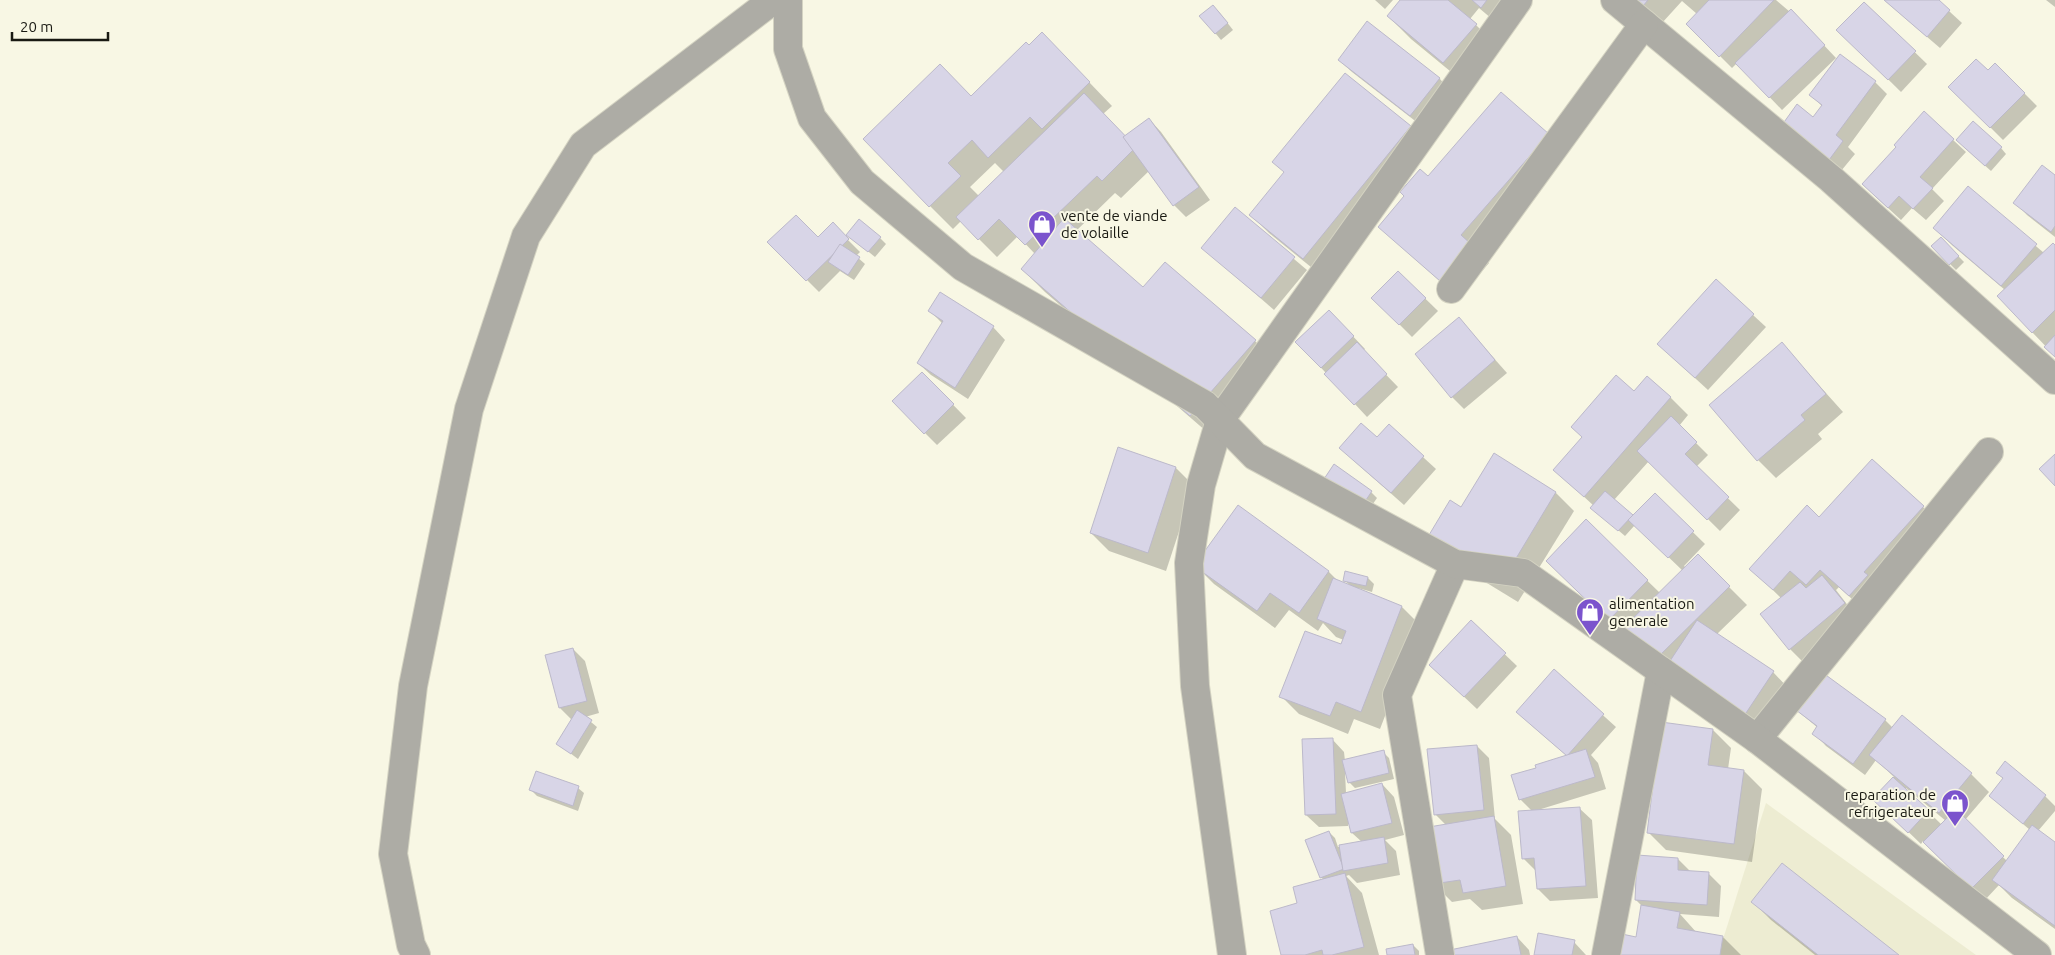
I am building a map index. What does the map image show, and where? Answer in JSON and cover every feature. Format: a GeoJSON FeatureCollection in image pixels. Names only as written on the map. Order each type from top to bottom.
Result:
{"type":"FeatureCollection","features":[{"type":"Feature","properties":{"kind":"street"},"geometry":{"type":"LineString","coordinates":[[416,955],[411,945],[393,854],[413,686],[469,409],[526,236],[583,145],[773,0]]}},
{"type":"Feature","properties":{"kind":"street"},"geometry":{"type":"LineString","coordinates":[[788,0],[788,49],[812,118],[862,182],[963,267],[1205,405],[1255,456],[1455,564],[1523,573],[1757,739],[2038,955]]}},
{"type":"Feature","properties":{"kind":"street"},"geometry":{"type":"LineString","coordinates":[[1232,955],[1195,686],[1188,563],[1201,485],[1220,420],[1518,0]]}},
{"type":"Feature","properties":{"kind":"street"},"geometry":{"type":"LineString","coordinates":[[1615,0],[1831,179],[2055,380]]}},
{"type":"Feature","properties":{"kind":"street"},"geometry":{"type":"LineString","coordinates":[[1451,289],[1644,24]]}},
{"type":"Feature","properties":{"kind":"street"},"geometry":{"type":"LineString","coordinates":[[1757,739],[1989,452]]}},
{"type":"Feature","properties":{"kind":"street"},"geometry":{"type":"LineString","coordinates":[[1440,955],[1397,695],[1455,564]]}},
{"type":"Feature","properties":{"kind":"street"},"geometry":{"type":"LineString","coordinates":[[1606,955],[1661,671]]}},
{"type":"Feature","properties":{"kind":"shaded area"},"geometry":{"type":"Polygon","coordinates":[[[1766,803],[1976,955],[1718,955],[1766,803]]]}},
{"type":"Feature","properties":{"kind":"building"},"geometry":{"type":"Polygon","coordinates":[[[1400,0],[1448,0],[1477,24],[1443,63],[1387,16],[1400,0]]]}},
{"type":"Feature","properties":{"kind":"building"},"geometry":{"type":"Polygon","coordinates":[[[1472,0],[1487,0],[1481,8],[1472,0]]]}},
{"type":"Feature","properties":{"kind":"building"},"geometry":{"type":"Polygon","coordinates":[[[1637,0],[1648,0],[1643,6],[1637,0]]]}},
{"type":"Feature","properties":{"kind":"building"},"geometry":{"type":"Polygon","coordinates":[[[1709,0],[1774,0],[1719,57],[1686,24],[1709,0]]]}},
{"type":"Feature","properties":{"kind":"building"},"geometry":{"type":"Polygon","coordinates":[[[1884,0],[1939,0],[1950,10],[1927,37],[1884,0]]]}},
{"type":"Feature","properties":{"kind":"building"},"geometry":{"type":"Polygon","coordinates":[[[1864,2],[1916,51],[1888,80],[1836,30],[1864,2]]]}},
{"type":"Feature","properties":{"kind":"building"},"geometry":{"type":"Polygon","coordinates":[[[1213,5],[1228,23],[1215,34],[1199,16],[1213,5]]]}},
{"type":"Feature","properties":{"kind":"building"},"geometry":{"type":"Polygon","coordinates":[[[1791,9],[1825,45],[1769,98],[1735,63],[1791,9]]]}},
{"type":"Feature","properties":{"kind":"building"},"geometry":{"type":"Polygon","coordinates":[[[1367,21],[1440,78],[1410,116],[1338,60],[1367,21]]]}},
{"type":"Feature","properties":{"kind":"building"},"geometry":{"type":"Polygon","coordinates":[[[1042,32],[1090,82],[1042,129],[1030,117],[988,158],[972,140],[948,163],[961,176],[929,207],[863,139],[940,64],[971,96],[1026,42],[1029,45],[1042,32]]]}},
{"type":"Feature","properties":{"kind":"building"},"geometry":{"type":"Polygon","coordinates":[[[1840,54],[1876,81],[1836,135],[1843,141],[1829,160],[1782,125],[1797,104],[1813,117],[1822,105],[1809,95],[1840,54]]]}},
{"type":"Feature","properties":{"kind":"building"},"geometry":{"type":"Polygon","coordinates":[[[1976,59],[1988,70],[1995,63],[2025,93],[1990,128],[1948,87],[1976,59]]]}},
{"type":"Feature","properties":{"kind":"building"},"geometry":{"type":"Polygon","coordinates":[[[1345,73],[1411,126],[1303,259],[1249,215],[1284,172],[1272,162],[1345,73]]]}},
{"type":"Feature","properties":{"kind":"building"},"geometry":{"type":"Polygon","coordinates":[[[1501,92],[1549,134],[1461,235],[1472,245],[1440,281],[1378,227],[1404,196],[1400,192],[1420,169],[1428,176],[1501,92]]]}},
{"type":"Feature","properties":{"kind":"building"},"geometry":{"type":"Polygon","coordinates":[[[1084,93],[1136,147],[1102,181],[1097,176],[1025,245],[999,219],[978,240],[956,217],[1084,93]]]}},
{"type":"Feature","properties":{"kind":"building"},"geometry":{"type":"Polygon","coordinates":[[[1924,111],[1954,139],[1920,177],[1933,188],[1913,209],[1899,196],[1888,208],[1862,184],[1896,147],[1894,145],[1924,111]]]}},
{"type":"Feature","properties":{"kind":"building"},"geometry":{"type":"Polygon","coordinates":[[[1149,118],[1199,187],[1173,206],[1123,137],[1149,118]]]}},
{"type":"Feature","properties":{"kind":"building"},"geometry":{"type":"Polygon","coordinates":[[[1973,121],[2002,147],[1985,166],[1956,140],[1973,121]]]}},
{"type":"Feature","properties":{"kind":"building"},"geometry":{"type":"Polygon","coordinates":[[[2042,165],[2055,175],[2055,226],[2051,232],[2013,203],[2042,165]]]}},
{"type":"Feature","properties":{"kind":"building"},"geometry":{"type":"Polygon","coordinates":[[[1968,186],[2037,244],[2001,286],[1933,228],[1968,186]]]}},
{"type":"Feature","properties":{"kind":"building"},"geometry":{"type":"Polygon","coordinates":[[[1235,207],[1295,257],[1261,298],[1201,248],[1235,207]]]}},
{"type":"Feature","properties":{"kind":"building"},"geometry":{"type":"Polygon","coordinates":[[[796,215],[818,237],[833,222],[849,239],[806,281],[767,242],[796,215]]]}},
{"type":"Feature","properties":{"kind":"building"},"geometry":{"type":"Polygon","coordinates":[[[1064,218],[1143,287],[1165,262],[1256,340],[1190,416],[1021,269],[1064,218]]]}},
{"type":"Feature","properties":{"kind":"building"},"geometry":{"type":"Polygon","coordinates":[[[859,219],[881,237],[868,252],[846,235],[859,219]]]}},
{"type":"Feature","properties":{"kind":"building"},"geometry":{"type":"Polygon","coordinates":[[[1941,237],[1959,256],[1949,265],[1931,246],[1941,237]]]}},
{"type":"Feature","properties":{"kind":"building"},"geometry":{"type":"Polygon","coordinates":[[[2053,243],[2055,245],[2055,310],[2032,333],[1997,296],[2053,243]]]}},
{"type":"Feature","properties":{"kind":"building"},"geometry":{"type":"Polygon","coordinates":[[[840,244],[860,257],[848,275],[828,262],[840,244]]]}},
{"type":"Feature","properties":{"kind":"building"},"geometry":{"type":"Polygon","coordinates":[[[1398,271],[1426,298],[1399,325],[1371,298],[1398,271]]]}},
{"type":"Feature","properties":{"kind":"building"},"geometry":{"type":"Polygon","coordinates":[[[1716,279],[1754,314],[1695,378],[1657,344],[1716,279]]]}},
{"type":"Feature","properties":{"kind":"building"},"geometry":{"type":"Polygon","coordinates":[[[940,292],[994,326],[955,388],[917,363],[943,321],[928,311],[940,292]]]}},
{"type":"Feature","properties":{"kind":"building"},"geometry":{"type":"Polygon","coordinates":[[[1329,310],[1354,336],[1321,368],[1295,342],[1329,310]]]}},
{"type":"Feature","properties":{"kind":"building"},"geometry":{"type":"Polygon","coordinates":[[[1459,317],[1495,360],[1451,398],[1415,354],[1459,317]]]}},
{"type":"Feature","properties":{"kind":"building"},"geometry":{"type":"Polygon","coordinates":[[[2055,335],[2055,357],[2044,347],[2055,335]]]}},
{"type":"Feature","properties":{"kind":"building"},"geometry":{"type":"Polygon","coordinates":[[[1357,342],[1387,374],[1354,405],[1324,374],[1357,342]]]}},
{"type":"Feature","properties":{"kind":"building"},"geometry":{"type":"Polygon","coordinates":[[[1782,342],[1826,394],[1801,415],[1805,420],[1757,461],[1709,405],[1782,342]]]}},
{"type":"Feature","properties":{"kind":"building"},"geometry":{"type":"Polygon","coordinates":[[[922,372],[954,404],[924,434],[892,401],[922,372]]]}},
{"type":"Feature","properties":{"kind":"building"},"geometry":{"type":"Polygon","coordinates":[[[1616,375],[1634,391],[1647,376],[1671,397],[1584,497],[1553,470],[1582,437],[1571,427],[1616,375]]]}},
{"type":"Feature","properties":{"kind":"building"},"geometry":{"type":"Polygon","coordinates":[[[1671,416],[1697,442],[1685,454],[1729,497],[1707,520],[1637,451],[1671,416]]]}},
{"type":"Feature","properties":{"kind":"building"},"geometry":{"type":"Polygon","coordinates":[[[1361,423],[1377,437],[1389,424],[1424,456],[1391,493],[1339,448],[1361,423]]]}},
{"type":"Feature","properties":{"kind":"building"},"geometry":{"type":"Polygon","coordinates":[[[1118,447],[1176,467],[1148,553],[1090,533],[1118,447]]]}},
{"type":"Feature","properties":{"kind":"building"},"geometry":{"type":"Polygon","coordinates":[[[1494,453],[1556,492],[1500,585],[1426,540],[1450,500],[1461,507],[1494,453]]]}},
{"type":"Feature","properties":{"kind":"building"},"geometry":{"type":"Polygon","coordinates":[[[2055,454],[2055,486],[2039,469],[2055,454]]]}},
{"type":"Feature","properties":{"kind":"building"},"geometry":{"type":"Polygon","coordinates":[[[1872,459],[1924,506],[1864,572],[1868,575],[1849,596],[1820,570],[1806,585],[1790,571],[1773,590],[1749,569],[1807,505],[1819,517],[1872,459]]]}},
{"type":"Feature","properties":{"kind":"building"},"geometry":{"type":"Polygon","coordinates":[[[1334,464],[1372,491],[1362,506],[1324,479],[1334,464]]]}},
{"type":"Feature","properties":{"kind":"building"},"geometry":{"type":"Polygon","coordinates":[[[1605,491],[1633,515],[1618,531],[1590,508],[1605,491]]]}},
{"type":"Feature","properties":{"kind":"building"},"geometry":{"type":"Polygon","coordinates":[[[1655,493],[1694,531],[1668,558],[1628,520],[1655,493]]]}},
{"type":"Feature","properties":{"kind":"building"},"geometry":{"type":"Polygon","coordinates":[[[1238,505],[1329,571],[1299,613],[1270,593],[1257,611],[1194,566],[1238,505]]]}},
{"type":"Feature","properties":{"kind":"building"},"geometry":{"type":"Polygon","coordinates":[[[1586,519],[1648,580],[1608,621],[1546,561],[1586,519]]]}},
{"type":"Feature","properties":{"kind":"building"},"geometry":{"type":"Polygon","coordinates":[[[1698,554],[1730,586],[1652,663],[1620,631],[1698,554]]]}},
{"type":"Feature","properties":{"kind":"building"},"geometry":{"type":"Polygon","coordinates":[[[1345,571],[1368,577],[1366,586],[1343,581],[1345,571]]]}},
{"type":"Feature","properties":{"kind":"building"},"geometry":{"type":"Polygon","coordinates":[[[1822,575],[1845,603],[1789,650],[1760,614],[1800,582],[1806,588],[1822,575]]]}},
{"type":"Feature","properties":{"kind":"building"},"geometry":{"type":"Polygon","coordinates":[[[1333,578],[1402,606],[1361,712],[1336,702],[1330,716],[1279,697],[1305,631],[1341,644],[1346,631],[1317,619],[1333,578]]]}},
{"type":"Feature","properties":{"kind":"building"},"geometry":{"type":"Polygon","coordinates":[[[1471,620],[1506,653],[1464,697],[1429,665],[1471,620]]]}},
{"type":"Feature","properties":{"kind":"building"},"geometry":{"type":"Polygon","coordinates":[[[1697,620],[1774,671],[1744,716],[1668,664],[1697,620]]]}},
{"type":"Feature","properties":{"kind":"building"},"geometry":{"type":"Polygon","coordinates":[[[573,648],[587,701],[559,708],[545,655],[573,648]]]}},
{"type":"Feature","properties":{"kind":"building"},"geometry":{"type":"Polygon","coordinates":[[[1554,669],[1604,714],[1567,756],[1516,712],[1554,669]]]}},
{"type":"Feature","properties":{"kind":"building"},"geometry":{"type":"Polygon","coordinates":[[[1819,670],[1886,719],[1853,764],[1812,734],[1817,726],[1792,707],[1819,670]]]}},
{"type":"Feature","properties":{"kind":"building"},"geometry":{"type":"Polygon","coordinates":[[[577,710],[592,720],[571,754],[556,744],[577,710]]]}},
{"type":"Feature","properties":{"kind":"building"},"geometry":{"type":"Polygon","coordinates":[[[1902,715],[1972,773],[1939,813],[1869,755],[1902,715]]]}},
{"type":"Feature","properties":{"kind":"building"},"geometry":{"type":"Polygon","coordinates":[[[1661,722],[1713,729],[1708,765],[1744,770],[1734,844],[1647,833],[1661,722]]]}},
{"type":"Feature","properties":{"kind":"building"},"geometry":{"type":"Polygon","coordinates":[[[1333,738],[1336,814],[1305,815],[1302,739],[1333,738]]]}},
{"type":"Feature","properties":{"kind":"building"},"geometry":{"type":"Polygon","coordinates":[[[1477,745],[1484,810],[1434,815],[1427,749],[1477,745]]]}},
{"type":"Feature","properties":{"kind":"building"},"geometry":{"type":"Polygon","coordinates":[[[1586,749],[1595,777],[1519,800],[1511,775],[1536,768],[1535,765],[1586,749]]]}},
{"type":"Feature","properties":{"kind":"building"},"geometry":{"type":"Polygon","coordinates":[[[1384,750],[1389,773],[1348,783],[1342,760],[1384,750]]]}},
{"type":"Feature","properties":{"kind":"building"},"geometry":{"type":"Polygon","coordinates":[[[2005,761],[2046,795],[2023,824],[1989,796],[2003,778],[1996,773],[2005,761]]]}},
{"type":"Feature","properties":{"kind":"building"},"geometry":{"type":"Polygon","coordinates":[[[536,771],[579,786],[573,806],[529,790],[536,771]]]}},
{"type":"Feature","properties":{"kind":"building"},"geometry":{"type":"Polygon","coordinates":[[[1893,777],[1929,810],[1908,833],[1872,799],[1893,777]]]}},
{"type":"Feature","properties":{"kind":"building"},"geometry":{"type":"Polygon","coordinates":[[[1382,783],[1392,823],[1351,833],[1341,794],[1382,783]]]}},
{"type":"Feature","properties":{"kind":"building"},"geometry":{"type":"Polygon","coordinates":[[[1580,807],[1586,886],[1537,889],[1534,858],[1522,859],[1518,811],[1580,807]]]}},
{"type":"Feature","properties":{"kind":"building"},"geometry":{"type":"Polygon","coordinates":[[[1956,809],[2004,856],[1971,889],[1923,842],[1956,809]]]}},
{"type":"Feature","properties":{"kind":"building"},"geometry":{"type":"Polygon","coordinates":[[[1494,816],[1506,886],[1463,893],[1460,880],[1433,884],[1423,828],[1494,816]]]}},
{"type":"Feature","properties":{"kind":"building"},"geometry":{"type":"Polygon","coordinates":[[[2032,825],[2055,842],[2055,926],[1992,880],[2032,825]]]}},
{"type":"Feature","properties":{"kind":"building"},"geometry":{"type":"Polygon","coordinates":[[[1329,831],[1344,869],[1320,878],[1305,840],[1329,831]]]}},
{"type":"Feature","properties":{"kind":"building"},"geometry":{"type":"Polygon","coordinates":[[[1384,837],[1388,863],[1343,871],[1339,845],[1384,837]]]}},
{"type":"Feature","properties":{"kind":"building"},"geometry":{"type":"Polygon","coordinates":[[[1637,855],[1678,858],[1678,870],[1709,872],[1707,905],[1635,900],[1637,855]]]}},
{"type":"Feature","properties":{"kind":"building"},"geometry":{"type":"Polygon","coordinates":[[[1782,863],[1899,955],[1818,955],[1751,902],[1782,863]]]}},
{"type":"Feature","properties":{"kind":"building"},"geometry":{"type":"Polygon","coordinates":[[[1345,873],[1364,947],[1332,955],[1323,955],[1322,950],[1305,955],[1281,955],[1270,911],[1297,903],[1293,887],[1345,873]]]}},
{"type":"Feature","properties":{"kind":"building"},"geometry":{"type":"Polygon","coordinates":[[[1641,905],[1680,912],[1677,928],[1723,936],[1720,955],[1619,955],[1622,934],[1636,937],[1641,905]]]}},
{"type":"Feature","properties":{"kind":"building"},"geometry":{"type":"Polygon","coordinates":[[[1538,933],[1575,940],[1572,955],[1534,955],[1538,933]]]}},
{"type":"Feature","properties":{"kind":"building"},"geometry":{"type":"Polygon","coordinates":[[[1517,936],[1521,955],[1446,955],[1445,951],[1517,936]]]}},
{"type":"Feature","properties":{"kind":"building"},"geometry":{"type":"Polygon","coordinates":[[[1413,944],[1415,955],[1387,955],[1386,949],[1413,944]]]}},
{"type":"Feature","properties":{"kind":"place","name":"vente de viande de volaille"},"geometry":{"type":"Point","coordinates":[1042,248]}},
{"type":"Feature","properties":{"kind":"place","name":"alimentation generale"},"geometry":{"type":"Point","coordinates":[1590,636]}},
{"type":"Feature","properties":{"kind":"place","name":"reparation de refrigerateur"},"geometry":{"type":"Point","coordinates":[1955,827]}}]}
